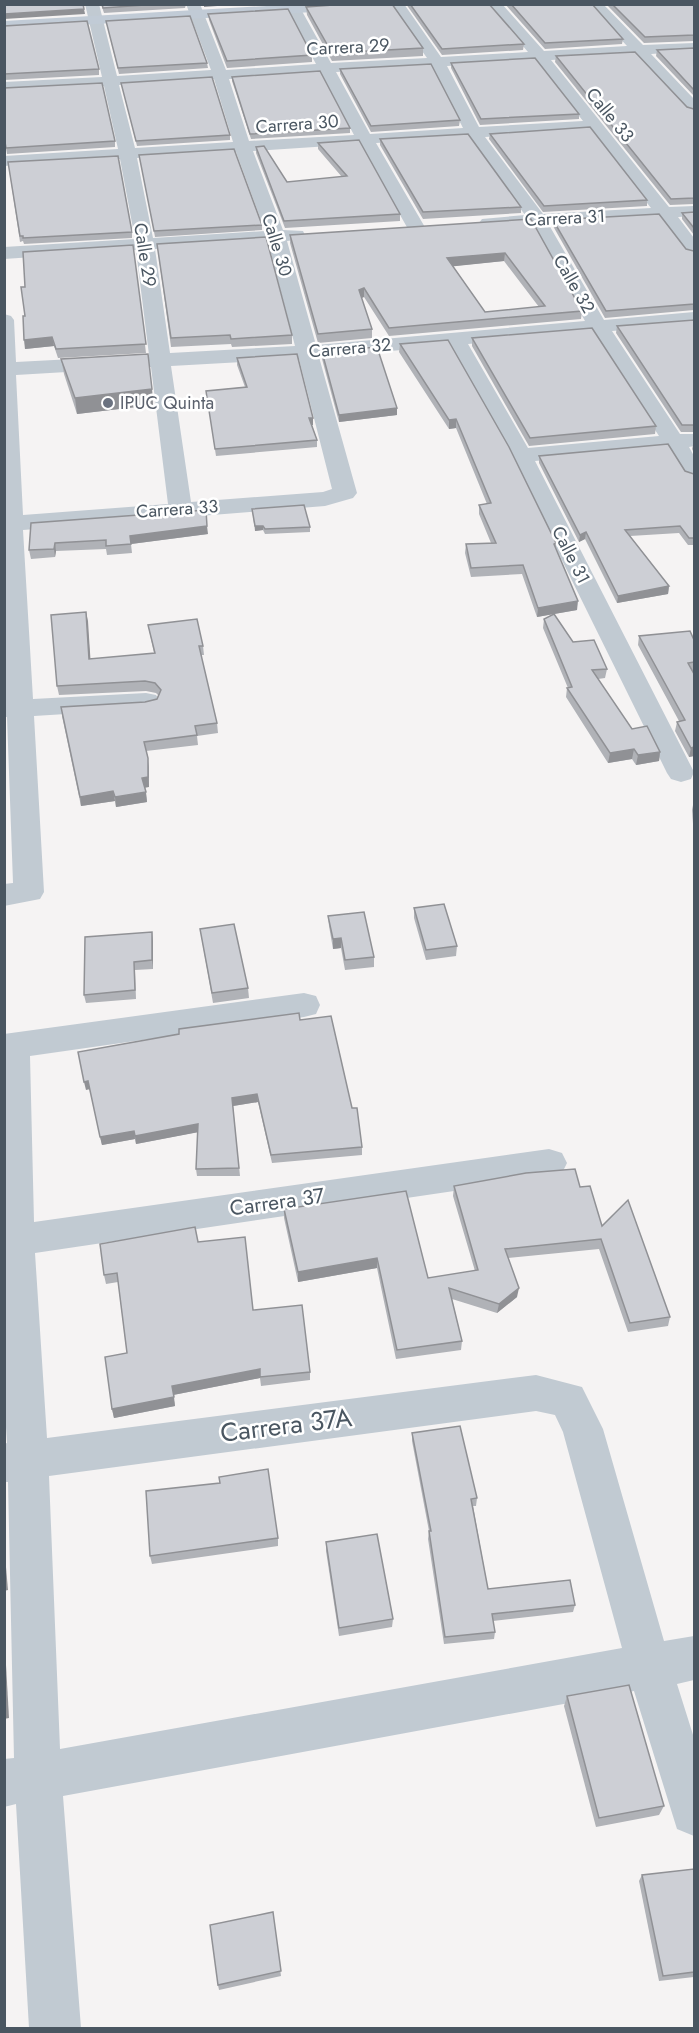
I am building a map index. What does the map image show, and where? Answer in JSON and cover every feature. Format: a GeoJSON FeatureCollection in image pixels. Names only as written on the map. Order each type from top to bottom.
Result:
{"type":"FeatureCollection","features":[{"type":"Feature","properties":{"kind":"street"},"geometry":{"type":"LineString","coordinates":[[4,25],[93,12],[388,4]]}},
{"type":"Feature","properties":{"kind":"street","name":"Calle 32"},"geometry":{"type":"LineString","coordinates":[[396,4],[437,62],[473,131],[537,219],[598,326],[685,440],[694,472]]}},
{"type":"Feature","properties":{"kind":"street","name":"Calle 33"},"geometry":{"type":"LineString","coordinates":[[494,4],[538,55],[694,250]]}},
{"type":"Feature","properties":{"kind":"street"},"geometry":{"type":"LineString","coordinates":[[595,4],[694,108]]}},
{"type":"Feature","properties":{"kind":"street"},"geometry":{"type":"LineString","coordinates":[[293,7],[363,139],[417,229]]}},
{"type":"Feature","properties":{"kind":"street","name":"Calle 30"},"geometry":{"type":"LineString","coordinates":[[195,10],[276,236],[306,352],[346,490]]}},
{"type":"Feature","properties":{"kind":"street","name":"Calle 29"},"geometry":{"type":"LineString","coordinates":[[93,12],[128,154],[145,246],[180,508]]}},
{"type":"Feature","properties":{"kind":"street","name":"Carrera 29"},"geometry":{"type":"LineString","coordinates":[[4,87],[694,47]]}},
{"type":"Feature","properties":{"kind":"street","name":"Carrera 30"},"geometry":{"type":"LineString","coordinates":[[4,161],[593,125]]}},
{"type":"Feature","properties":{"kind":"street","name":"Carrera 31"},"geometry":{"type":"LineString","coordinates":[[472,224],[694,212]]}},
{"type":"Feature","properties":{"kind":"street"},"geometry":{"type":"LineString","coordinates":[[394,230],[439,227]]}},
{"type":"Feature","properties":{"kind":"street"},"geometry":{"type":"LineString","coordinates":[[4,253],[311,234]]}},
{"type":"Feature","properties":{"kind":"street","name":"Carrera 32"},"geometry":{"type":"LineString","coordinates":[[5,369],[161,362],[306,352],[694,318]]}},
{"type":"Feature","properties":{"kind":"street"},"geometry":{"type":"LineString","coordinates":[[4,320],[13,709],[29,892],[4,895]]}},
{"type":"Feature","properties":{"kind":"street","name":"Calle 31"},"geometry":{"type":"LineString","coordinates":[[455,339],[520,455],[681,774]]}},
{"type":"Feature","properties":{"kind":"street"},"geometry":{"type":"LineString","coordinates":[[520,455],[685,440]]}},
{"type":"Feature","properties":{"kind":"street","name":"Carrera 33"},"geometry":{"type":"LineString","coordinates":[[8,524],[180,508],[331,498],[342,496],[346,490]]}},
{"type":"Feature","properties":{"kind":"street"},"geometry":{"type":"LineString","coordinates":[[13,709],[146,701]]}},
{"type":"Feature","properties":{"kind":"street"},"geometry":{"type":"LineString","coordinates":[[55,2028],[21,1780],[10,1241],[9,1047],[304,1005]]}},
{"type":"Feature","properties":{"kind":"street","name":"Carrera 37"},"geometry":{"type":"LineString","coordinates":[[10,1241],[549,1163]]}},
{"type":"Feature","properties":{"kind":"street","name":"Carrera 37A"},"geometry":{"type":"LineString","coordinates":[[16,1461],[536,1393],[568,1400],[583,1429],[649,1666]]}},
{"type":"Feature","properties":{"kind":"street"},"geometry":{"type":"LineString","coordinates":[[21,1780],[694,1658]]}},
{"type":"Feature","properties":{"kind":"street"},"geometry":{"type":"LineString","coordinates":[[649,1666],[694,1812]]}},
{"type":"Feature","properties":{"kind":"building"},"geometry":{"type":"Polygon","coordinates":[[[4,4],[83,4],[84,9],[4,14],[4,4]]]}},
{"type":"Feature","properties":{"kind":"building"},"geometry":{"type":"Polygon","coordinates":[[[102,4],[159,4],[103,8],[102,4]]]}},
{"type":"Feature","properties":{"kind":"building"},"geometry":{"type":"Polygon","coordinates":[[[392,4],[423,48],[332,53],[306,7],[392,4]]]}},
{"type":"Feature","properties":{"kind":"building"},"geometry":{"type":"Polygon","coordinates":[[[410,4],[489,4],[524,44],[442,49],[410,4]]]}},
{"type":"Feature","properties":{"kind":"building"},"geometry":{"type":"Polygon","coordinates":[[[511,4],[592,4],[623,39],[545,43],[511,4]]]}},
{"type":"Feature","properties":{"kind":"building"},"geometry":{"type":"Polygon","coordinates":[[[612,4],[694,4],[694,35],[645,37],[612,4]]]}},
{"type":"Feature","properties":{"kind":"building"},"geometry":{"type":"Polygon","coordinates":[[[288,9],[312,55],[227,61],[208,14],[288,9]]]}},
{"type":"Feature","properties":{"kind":"building"},"geometry":{"type":"Polygon","coordinates":[[[190,16],[207,63],[118,68],[106,21],[190,16]]]}},
{"type":"Feature","properties":{"kind":"building"},"geometry":{"type":"Polygon","coordinates":[[[87,21],[99,69],[4,74],[4,26],[87,21]]]}},
{"type":"Feature","properties":{"kind":"building"},"geometry":{"type":"Polygon","coordinates":[[[694,48],[694,90],[657,50],[694,48]]]}},
{"type":"Feature","properties":{"kind":"building"},"geometry":{"type":"Polygon","coordinates":[[[635,52],[687,107],[694,109],[694,198],[671,199],[556,56],[635,52]]]}},
{"type":"Feature","properties":{"kind":"building"},"geometry":{"type":"Polygon","coordinates":[[[535,58],[579,114],[481,119],[451,63],[535,58]]]}},
{"type":"Feature","properties":{"kind":"building"},"geometry":{"type":"Polygon","coordinates":[[[431,64],[460,120],[371,126],[340,69],[431,64]]]}},
{"type":"Feature","properties":{"kind":"building"},"geometry":{"type":"Polygon","coordinates":[[[320,71],[350,128],[250,134],[232,77],[320,71]]]}},
{"type":"Feature","properties":{"kind":"building"},"geometry":{"type":"Polygon","coordinates":[[[212,77],[230,135],[136,141],[121,83],[212,77]]]}},
{"type":"Feature","properties":{"kind":"building"},"geometry":{"type":"Polygon","coordinates":[[[102,83],[115,141],[6,148],[4,88],[102,83]]]}},
{"type":"Feature","properties":{"kind":"building"},"geometry":{"type":"Polygon","coordinates":[[[590,127],[647,200],[544,206],[490,134],[590,127]]]}},
{"type":"Feature","properties":{"kind":"building"},"geometry":{"type":"Polygon","coordinates":[[[468,134],[521,207],[423,212],[380,139],[468,134]]]}},
{"type":"Feature","properties":{"kind":"building"},"geometry":{"type":"Polygon","coordinates":[[[359,140],[400,214],[284,221],[256,147],[264,146],[287,182],[347,176],[318,143],[359,140]]]}},
{"type":"Feature","properties":{"kind":"building"},"geometry":{"type":"Polygon","coordinates":[[[234,149],[262,225],[154,231],[139,155],[234,149]]]}},
{"type":"Feature","properties":{"kind":"building"},"geometry":{"type":"Polygon","coordinates":[[[118,156],[132,232],[23,238],[20,236],[8,162],[118,156]]]}},
{"type":"Feature","properties":{"kind":"building"},"geometry":{"type":"Polygon","coordinates":[[[694,212],[694,228],[682,213],[694,212]]]}},
{"type":"Feature","properties":{"kind":"building"},"geometry":{"type":"Polygon","coordinates":[[[659,214],[686,249],[694,251],[694,304],[606,311],[553,220],[659,214]]]}},
{"type":"Feature","properties":{"kind":"building"},"geometry":{"type":"Polygon","coordinates":[[[531,219],[582,311],[389,328],[364,288],[359,290],[372,329],[318,334],[290,235],[531,219]],[[505,253],[447,258],[485,312],[545,306],[505,253]]]}},
{"type":"Feature","properties":{"kind":"building"},"geometry":{"type":"Polygon","coordinates":[[[266,237],[292,335],[231,339],[230,335],[171,338],[157,244],[266,237]]]}},
{"type":"Feature","properties":{"kind":"building"},"geometry":{"type":"Polygon","coordinates":[[[133,245],[146,344],[56,349],[52,337],[24,340],[23,316],[25,316],[21,287],[25,287],[23,252],[133,245]]]}},
{"type":"Feature","properties":{"kind":"building"},"geometry":{"type":"Polygon","coordinates":[[[694,320],[694,425],[682,425],[617,326],[694,320]]]}},
{"type":"Feature","properties":{"kind":"building"},"geometry":{"type":"Polygon","coordinates":[[[592,328],[656,426],[530,438],[472,338],[592,328]]]}},
{"type":"Feature","properties":{"kind":"building"},"geometry":{"type":"Polygon","coordinates":[[[448,340],[509,447],[556,543],[554,544],[578,601],[538,608],[523,565],[471,568],[466,544],[496,543],[479,505],[491,503],[456,419],[449,420],[400,344],[448,340]]]}},
{"type":"Feature","properties":{"kind":"building"},"geometry":{"type":"Polygon","coordinates":[[[377,347],[397,408],[339,415],[322,352],[377,347]]]}},
{"type":"Feature","properties":{"kind":"building"},"geometry":{"type":"Polygon","coordinates":[[[148,354],[152,389],[75,398],[61,359],[148,354]]]}},
{"type":"Feature","properties":{"kind":"building"},"geometry":{"type":"Polygon","coordinates":[[[297,354],[313,418],[309,418],[317,440],[215,449],[206,391],[247,387],[237,358],[297,354]]]}},
{"type":"Feature","properties":{"kind":"building"},"geometry":{"type":"Polygon","coordinates":[[[668,444],[685,471],[694,474],[694,538],[689,538],[680,526],[625,530],[669,586],[618,596],[586,532],[580,535],[539,456],[668,444]]]}},
{"type":"Feature","properties":{"kind":"building"},"geometry":{"type":"Polygon","coordinates":[[[304,505],[310,527],[265,529],[263,526],[255,526],[252,509],[304,505]]]}},
{"type":"Feature","properties":{"kind":"building"},"geometry":{"type":"Polygon","coordinates":[[[206,510],[207,526],[130,536],[131,544],[106,546],[106,540],[55,543],[54,549],[29,550],[31,523],[206,510]]]}},
{"type":"Feature","properties":{"kind":"building"},"geometry":{"type":"Polygon","coordinates":[[[86,612],[89,659],[155,653],[148,625],[197,619],[203,646],[199,646],[217,723],[195,726],[197,735],[144,742],[148,758],[148,777],[142,778],[146,792],[115,797],[113,791],[80,797],[61,707],[145,702],[157,699],[161,690],[155,683],[145,681],[57,686],[51,615],[86,612]]]}},
{"type":"Feature","properties":{"kind":"building"},"geometry":{"type":"Polygon","coordinates":[[[554,614],[573,642],[594,640],[607,669],[592,670],[632,729],[647,726],[660,752],[638,755],[634,749],[610,753],[567,688],[572,687],[544,619],[554,614]]]}},
{"type":"Feature","properties":{"kind":"building"},"geometry":{"type":"Polygon","coordinates":[[[690,631],[694,640],[694,662],[688,663],[694,674],[694,747],[691,748],[677,722],[685,720],[639,636],[690,631]]]}},
{"type":"Feature","properties":{"kind":"building"},"geometry":{"type":"Polygon","coordinates":[[[444,904],[457,946],[426,950],[414,908],[444,904]]]}},
{"type":"Feature","properties":{"kind":"building"},"geometry":{"type":"Polygon","coordinates":[[[364,912],[374,957],[345,960],[341,938],[333,939],[328,916],[364,912]]]}},
{"type":"Feature","properties":{"kind":"building"},"geometry":{"type":"Polygon","coordinates":[[[234,924],[248,988],[212,993],[200,929],[234,924]]]}},
{"type":"Feature","properties":{"kind":"building"},"geometry":{"type":"Polygon","coordinates":[[[152,932],[152,960],[134,962],[135,990],[84,995],[85,937],[152,932]]]}},
{"type":"Feature","properties":{"kind":"building"},"geometry":{"type":"Polygon","coordinates":[[[299,1013],[300,1020],[331,1016],[352,1108],[357,1108],[362,1147],[271,1155],[257,1094],[232,1098],[239,1168],[196,1169],[198,1124],[135,1136],[134,1131],[100,1137],[88,1081],[84,1082],[78,1052],[179,1034],[179,1029],[299,1013]]]}},
{"type":"Feature","properties":{"kind":"building"},"geometry":{"type":"Polygon","coordinates":[[[575,1169],[580,1187],[590,1186],[602,1226],[628,1200],[670,1317],[630,1323],[601,1239],[505,1249],[519,1288],[499,1304],[449,1288],[462,1341],[397,1350],[377,1258],[298,1272],[284,1209],[406,1191],[428,1278],[478,1270],[454,1186],[526,1173],[575,1169]]]}},
{"type":"Feature","properties":{"kind":"building"},"geometry":{"type":"Polygon","coordinates":[[[195,1227],[198,1242],[245,1237],[253,1310],[302,1305],[310,1372],[260,1377],[260,1369],[172,1386],[174,1397],[112,1409],[105,1357],[127,1353],[117,1273],[104,1275],[100,1244],[195,1227]]]}},
{"type":"Feature","properties":{"kind":"building"},"geometry":{"type":"Polygon","coordinates":[[[460,1426],[477,1498],[471,1499],[488,1589],[570,1580],[575,1605],[492,1614],[495,1632],[445,1637],[429,1531],[431,1531],[412,1433],[460,1426]]]}},
{"type":"Feature","properties":{"kind":"building"},"geometry":{"type":"Polygon","coordinates":[[[268,1469],[278,1538],[150,1556],[146,1491],[220,1483],[219,1477],[268,1469]]]}},
{"type":"Feature","properties":{"kind":"building"},"geometry":{"type":"Polygon","coordinates":[[[377,1534],[393,1619],[339,1628],[326,1542],[377,1534]]]}},
{"type":"Feature","properties":{"kind":"building"},"geometry":{"type":"Polygon","coordinates":[[[629,1685],[664,1806],[599,1818],[567,1696],[629,1685]]]}},
{"type":"Feature","properties":{"kind":"building"},"geometry":{"type":"Polygon","coordinates":[[[694,1869],[694,1972],[663,1976],[642,1875],[694,1869]]]}},
{"type":"Feature","properties":{"kind":"building"},"geometry":{"type":"Polygon","coordinates":[[[273,1912],[281,1971],[218,1985],[210,1925],[273,1912]]]}},
{"type":"Feature","properties":{"kind":"place","name":"IPUC Quinta"},"geometry":{"type":"Point","coordinates":[108,403]}}]}
